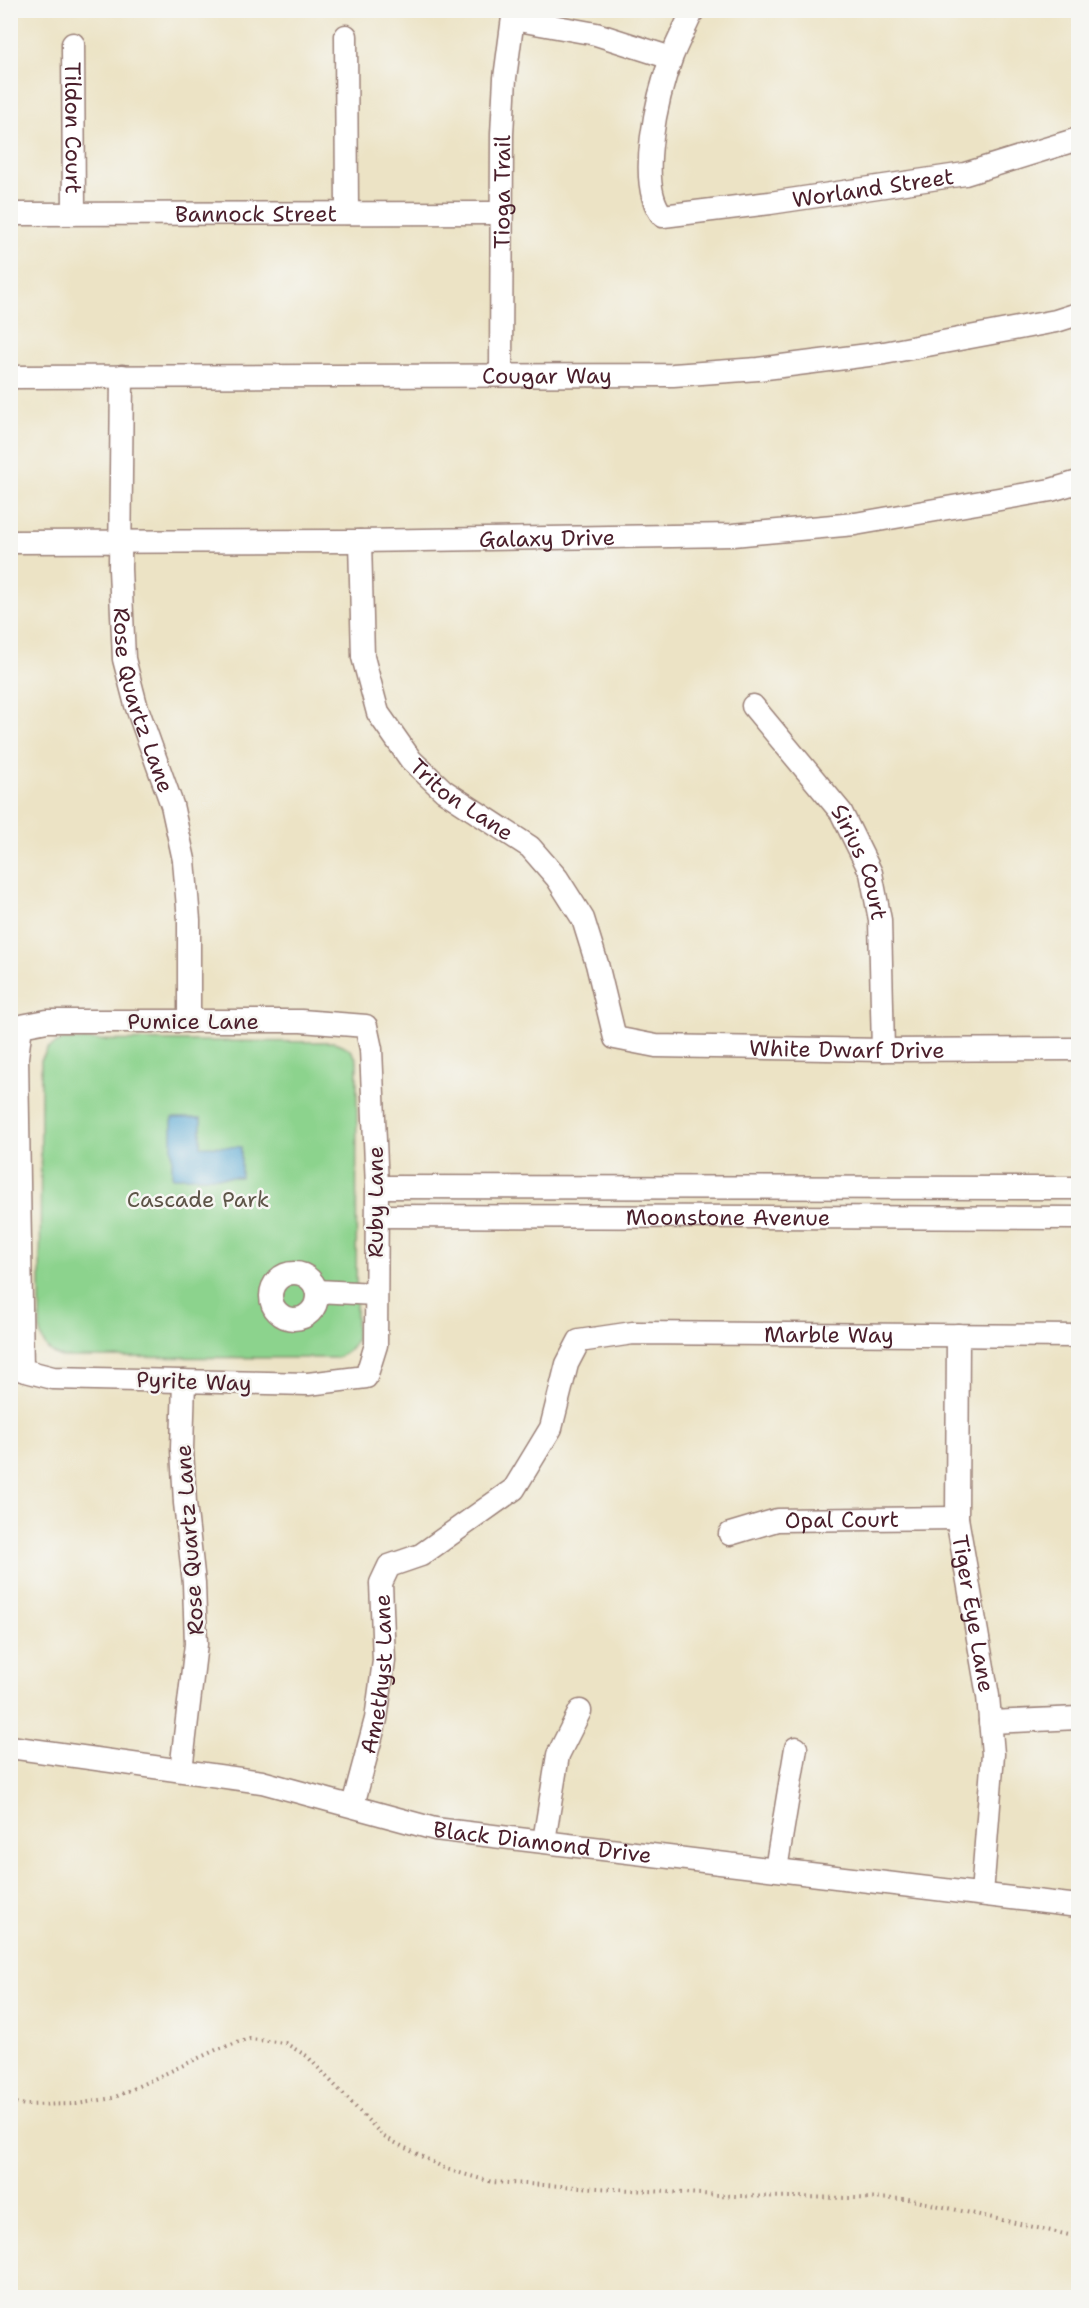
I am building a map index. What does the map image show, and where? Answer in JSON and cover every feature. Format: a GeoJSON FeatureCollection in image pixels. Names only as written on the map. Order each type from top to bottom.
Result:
{"type":"FeatureCollection","features":[{"type":"Feature","properties":{"kind":"street"},"geometry":{"type":"LineString","coordinates":[[514,15],[596,34],[671,58],[693,10]]}},
{"type":"Feature","properties":{"kind":"street","name":"Tioga Trail"},"geometry":{"type":"LineString","coordinates":[[501,374],[501,171],[505,78],[514,15]]}},
{"type":"Feature","properties":{"kind":"street"},"geometry":{"type":"LineString","coordinates":[[346,36],[347,213]]}},
{"type":"Feature","properties":{"kind":"street","name":"Tildon Court"},"geometry":{"type":"LineString","coordinates":[[73,44],[74,213]]}},
{"type":"Feature","properties":{"kind":"street","name":"Worland Street"},"geometry":{"type":"LineString","coordinates":[[671,58],[653,128],[649,179],[655,207],[663,216],[771,203],[965,174],[1078,139]]}},
{"type":"Feature","properties":{"kind":"street","name":"Bannock Street"},"geometry":{"type":"LineString","coordinates":[[10,214],[502,213]]}},
{"type":"Feature","properties":{"kind":"street","name":"Cougar Way"},"geometry":{"type":"LineString","coordinates":[[10,377],[673,375],[758,369],[884,353],[1056,321],[1078,314]]}},
{"type":"Feature","properties":{"kind":"street","name":"Rose Quartz Lane"},"geometry":{"type":"LineString","coordinates":[[122,376],[121,543],[124,659],[136,705],[172,805],[184,860],[189,920],[189,1021]]}},
{"type":"Feature","properties":{"kind":"street","name":"Galaxy Drive"},"geometry":{"type":"LineString","coordinates":[[10,542],[121,543],[744,534],[855,524],[1040,492],[1078,482]]}},
{"type":"Feature","properties":{"kind":"street","name":"Triton Lane"},"geometry":{"type":"LineString","coordinates":[[360,540],[363,657],[378,713],[411,760],[444,791],[530,847],[557,878],[583,919],[597,964],[615,1038]]}},
{"type":"Feature","properties":{"kind":"street","name":"Sirius Court"},"geometry":{"type":"LineString","coordinates":[[753,706],[841,812],[871,873],[880,920],[883,1050]]}},
{"type":"Feature","properties":{"kind":"street","name":"Pumice Lane"},"geometry":{"type":"LineString","coordinates":[[15,1204],[17,1057],[21,1026],[47,1021],[301,1021],[366,1026]]}},
{"type":"Feature","properties":{"kind":"street","name":"Ruby Lane"},"geometry":{"type":"LineString","coordinates":[[366,1026],[371,1050],[377,1187],[376,1345],[366,1377]]}},
{"type":"Feature","properties":{"kind":"street","name":"White Dwarf Drive"},"geometry":{"type":"LineString","coordinates":[[615,1038],[656,1046],[883,1050],[1078,1049]]}},
{"type":"Feature","properties":{"kind":"street","name":"Moonstone Avenue"},"geometry":{"type":"LineString","coordinates":[[377,1187],[1078,1188]]}},
{"type":"Feature","properties":{"kind":"street","name":"Pyrite Way"},"geometry":{"type":"LineString","coordinates":[[15,1204],[22,1370],[53,1378],[308,1384],[366,1377]]}},
{"type":"Feature","properties":{"kind":"street","name":"Moonstone Avenue"},"geometry":{"type":"LineString","coordinates":[[377,1216],[1078,1218]]}},
{"type":"Feature","properties":{"kind":"street"},"geometry":{"type":"LineString","coordinates":[[316,1292],[375,1294]]}},
{"type":"Feature","properties":{"kind":"street","name":"Marble Way"},"geometry":{"type":"LineString","coordinates":[[579,1341],[633,1333],[1078,1336]]}},
{"type":"Feature","properties":{"kind":"street","name":"Tiger Eye Lane"},"geometry":{"type":"LineString","coordinates":[[958,1335],[957,1518],[986,1685],[993,1754],[982,1894]]}},
{"type":"Feature","properties":{"kind":"street","name":"Amethyst Lane"},"geometry":{"type":"LineString","coordinates":[[353,1805],[376,1719],[384,1661],[381,1583],[388,1566],[421,1555],[514,1489],[551,1428],[567,1364],[579,1341]]}},
{"type":"Feature","properties":{"kind":"street","name":"Rose Quartz Lane"},"geometry":{"type":"LineString","coordinates":[[181,1770],[196,1644],[194,1582],[185,1503],[182,1449],[184,1381]]}},
{"type":"Feature","properties":{"kind":"street","name":"Opal Court"},"geometry":{"type":"LineString","coordinates":[[730,1534],[777,1520],[957,1518]]}},
{"type":"Feature","properties":{"kind":"street"},"geometry":{"type":"LineString","coordinates":[[544,1841],[558,1755],[580,1711]]}},
{"type":"Feature","properties":{"kind":"street"},"geometry":{"type":"LineString","coordinates":[[990,1722],[1078,1718]]}},
{"type":"Feature","properties":{"kind":"street","name":"Black Diamond Drive"},"geometry":{"type":"LineString","coordinates":[[10,1747],[262,1782],[435,1829],[1078,1906]]}},
{"type":"Feature","properties":{"kind":"street"},"geometry":{"type":"LineString","coordinates":[[776,1869],[796,1748]]}},
{"type":"Feature","properties":{"kind":"path"},"geometry":{"type":"LineString","coordinates":[[10,2102],[26,2105],[77,2104],[113,2098],[218,2049],[250,2039],[285,2043],[307,2056],[384,2137],[446,2169],[492,2182],[736,2196],[908,2199],[1078,2236]]}},
{"type":"Feature","properties":{"kind":"green space","name":"Cascade Park"},"geometry":{"type":"Polygon","coordinates":[[[62,1040],[333,1042],[351,1051],[357,1061],[356,1340],[348,1351],[336,1358],[62,1357],[47,1348],[40,1333],[41,1060],[48,1048],[62,1040]]]}},
{"type":"Feature","properties":{"kind":"water"},"geometry":{"type":"Polygon","coordinates":[[[172,1118],[201,1118],[201,1146],[241,1147],[241,1177],[172,1177],[172,1118]]]}}]}
